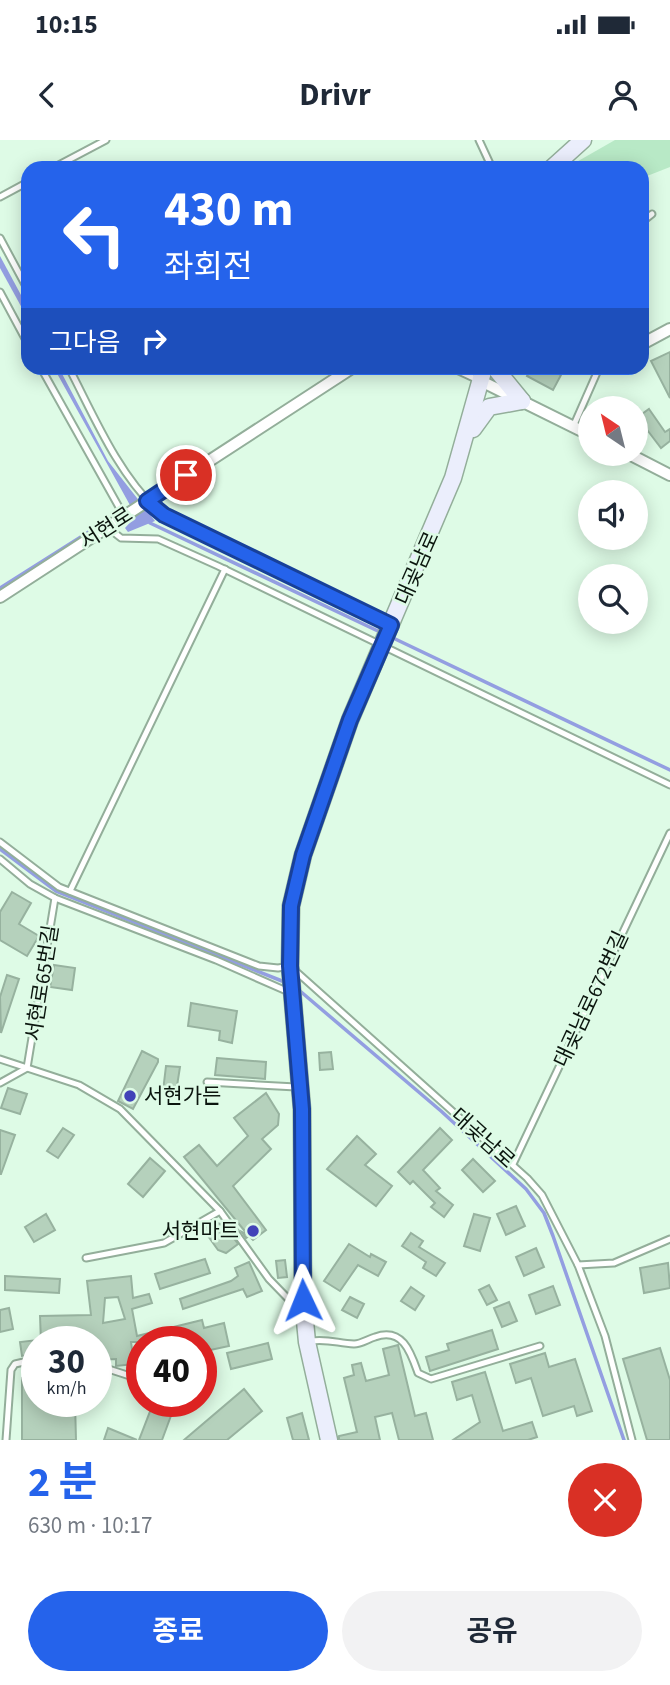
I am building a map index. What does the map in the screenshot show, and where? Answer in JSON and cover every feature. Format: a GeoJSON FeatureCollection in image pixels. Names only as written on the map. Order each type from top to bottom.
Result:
{"type":"FeatureCollection","features":[{"type":"Feature","properties":{"kind":"street"},"geometry":{"type":"LineString","coordinates":[[560,161],[583,140]]}},
{"type":"Feature","properties":{"kind":"street"},"geometry":{"type":"LineString","coordinates":[[649,340],[670,330]]}},
{"type":"Feature","properties":{"kind":"street","name":"서현로"},"geometry":{"type":"LineString","coordinates":[[0,597],[341,375]]}},
{"type":"Feature","properties":{"kind":"street","name":"대곶남로"},"geometry":{"type":"LineString","coordinates":[[329,1440],[307,1342],[305,1316],[299,1087],[290,966],[290,929],[296,878],[350,720],[440,514],[465,442],[483,375]]}},
{"type":"Feature","properties":{"kind":"street"},"geometry":{"type":"LineString","coordinates":[[484,375],[522,401],[578,429]]}},
{"type":"Feature","properties":{"kind":"street"},"geometry":{"type":"LineString","coordinates":[[501,375],[522,401]]}},
{"type":"Feature","properties":{"kind":"street"},"geometry":{"type":"LineString","coordinates":[[465,442],[489,407],[522,401]]}},
{"type":"Feature","properties":{"kind":"street"},"geometry":{"type":"LineString","coordinates":[[648,464],[670,475]]}},
{"type":"Feature","properties":{"kind":"lane"},"geometry":{"type":"LineString","coordinates":[[66,161],[106,140]]}},
{"type":"Feature","properties":{"kind":"lane"},"geometry":{"type":"LineString","coordinates":[[479,140],[489,161]]}},
{"type":"Feature","properties":{"kind":"lane"},"geometry":{"type":"LineString","coordinates":[[0,197],[21,186]]}},
{"type":"Feature","properties":{"kind":"lane"},"geometry":{"type":"LineString","coordinates":[[0,238],[21,277]]}},
{"type":"Feature","properties":{"kind":"lane"},"geometry":{"type":"LineString","coordinates":[[0,292],[21,331]]}},
{"type":"Feature","properties":{"kind":"lane"},"geometry":{"type":"LineString","coordinates":[[45,375],[124,516]]}},
{"type":"Feature","properties":{"kind":"lane"},"geometry":{"type":"LineString","coordinates":[[73,375],[115,454],[145,502],[164,515],[670,785]]}},
{"type":"Feature","properties":{"kind":"lane"},"geometry":{"type":"LineString","coordinates":[[573,427],[596,375]]}},
{"type":"Feature","properties":{"kind":"lane"},"geometry":{"type":"LineString","coordinates":[[107,527],[121,538],[158,539],[387,635]]}},
{"type":"Feature","properties":{"kind":"lane"},"geometry":{"type":"LineString","coordinates":[[71,891],[225,569]]}},
{"type":"Feature","properties":{"kind":"lane","name":"대곶남로672번길"},"geometry":{"type":"LineString","coordinates":[[513,1164],[670,833]]}},
{"type":"Feature","properties":{"kind":"lane"},"geometry":{"type":"LineString","coordinates":[[0,842],[48,880],[71,891],[259,966],[290,966]]}},
{"type":"Feature","properties":{"kind":"lane"},"geometry":{"type":"LineString","coordinates":[[0,859],[30,884],[55,898],[216,960],[292,994]]}},
{"type":"Feature","properties":{"kind":"lane","name":"서현로65번길"},"geometry":{"type":"LineString","coordinates":[[27,1068],[55,898]]}},
{"type":"Feature","properties":{"kind":"lane","name":"대곶남로"},"geometry":{"type":"LineString","coordinates":[[290,966],[513,1164],[541,1195],[578,1265],[608,1348],[632,1440]]}},
{"type":"Feature","properties":{"kind":"lane","name":"서현로65번길"},"geometry":{"type":"LineString","coordinates":[[0,1059],[79,1085],[120,1109],[220,1211],[269,1279],[305,1316]]}},
{"type":"Feature","properties":{"kind":"lane","name":"서현로65번길"},"geometry":{"type":"LineString","coordinates":[[0,1083],[27,1068]]}},
{"type":"Feature","properties":{"kind":"lane"},"geometry":{"type":"LineString","coordinates":[[207,1082],[299,1087]]}},
{"type":"Feature","properties":{"kind":"lane"},"geometry":{"type":"LineString","coordinates":[[86,1258],[164,1244],[220,1211]]}},
{"type":"Feature","properties":{"kind":"lane"},"geometry":{"type":"LineString","coordinates":[[578,1265],[614,1263],[670,1239]]}},
{"type":"Feature","properties":{"kind":"lane"},"geometry":{"type":"LineString","coordinates":[[307,1342],[330,1338],[355,1344],[382,1335],[401,1339],[411,1350],[418,1373],[431,1379],[540,1346]]}},
{"type":"Feature","properties":{"kind":"lane"},"geometry":{"type":"LineString","coordinates":[[6,1440],[11,1370],[15,1364],[21,1363]]}},
{"type":"Feature","properties":{"kind":"green space"},"geometry":{"type":"Polygon","coordinates":[[[615,140],[670,140],[670,167],[649,175],[649,161],[578,161],[615,140]]]}},
{"type":"Feature","properties":{"kind":"water"},"geometry":{"type":"Polygon","coordinates":[[[0,256],[21,295],[21,306],[0,268],[0,256]]]}},
{"type":"Feature","properties":{"kind":"water"},"geometry":{"type":"Polygon","coordinates":[[[58,375],[63,375],[108,461],[155,521],[128,532],[125,528],[136,516],[58,375]]]}},
{"type":"Feature","properties":{"kind":"building"},"geometry":{"type":"Polygon","coordinates":[[[670,352],[670,398],[651,361],[670,352]]]}},
{"type":"Feature","properties":{"kind":"building"},"geometry":{"type":"Polygon","coordinates":[[[528,375],[561,375],[553,390],[528,375]]]}},
{"type":"Feature","properties":{"kind":"building"},"geometry":{"type":"Polygon","coordinates":[[[648,410],[665,432],[670,429],[670,441],[661,448],[648,431],[648,410]]]}},
{"type":"Feature","properties":{"kind":"building"},"geometry":{"type":"Polygon","coordinates":[[[12,892],[31,903],[19,924],[39,936],[27,956],[0,940],[0,912],[12,892]]]}},
{"type":"Feature","properties":{"kind":"building"},"geometry":{"type":"Polygon","coordinates":[[[54,965],[75,968],[72,990],[50,987],[54,965]]]}},
{"type":"Feature","properties":{"kind":"building"},"geometry":{"type":"Polygon","coordinates":[[[7,975],[19,979],[1,1033],[0,997],[7,975]]]}},
{"type":"Feature","properties":{"kind":"building"},"geometry":{"type":"Polygon","coordinates":[[[191,1003],[237,1011],[232,1043],[219,1040],[220,1031],[188,1026],[191,1003]]]}},
{"type":"Feature","properties":{"kind":"building"},"geometry":{"type":"Polygon","coordinates":[[[142,1051],[158,1059],[158,1062],[133,1109],[118,1101],[142,1051]]]}},
{"type":"Feature","properties":{"kind":"building"},"geometry":{"type":"Polygon","coordinates":[[[331,1052],[333,1069],[320,1070],[319,1053],[331,1052]]]}},
{"type":"Feature","properties":{"kind":"building"},"geometry":{"type":"Polygon","coordinates":[[[217,1058],[266,1062],[265,1079],[215,1075],[217,1058]]]}},
{"type":"Feature","properties":{"kind":"building"},"geometry":{"type":"Polygon","coordinates":[[[166,1066],[180,1067],[177,1086],[173,1086],[172,1092],[163,1091],[166,1066]]]}},
{"type":"Feature","properties":{"kind":"building"},"geometry":{"type":"Polygon","coordinates":[[[8,1088],[27,1094],[20,1114],[1,1108],[8,1088]]]}},
{"type":"Feature","properties":{"kind":"building"},"geometry":{"type":"Polygon","coordinates":[[[266,1093],[279,1114],[278,1125],[262,1139],[271,1149],[233,1186],[266,1230],[253,1240],[249,1236],[246,1238],[242,1232],[248,1235],[184,1157],[199,1145],[217,1166],[248,1136],[234,1118],[266,1093]]]}},
{"type":"Feature","properties":{"kind":"building"},"geometry":{"type":"Polygon","coordinates":[[[63,1128],[74,1135],[58,1158],[47,1151],[63,1128]]]}},
{"type":"Feature","properties":{"kind":"building"},"geometry":{"type":"Polygon","coordinates":[[[440,1128],[452,1140],[423,1170],[440,1188],[436,1191],[453,1205],[444,1217],[431,1207],[435,1203],[413,1181],[410,1184],[398,1172],[440,1128]]]}},
{"type":"Feature","properties":{"kind":"building"},"geometry":{"type":"Polygon","coordinates":[[[0,1130],[15,1135],[1,1174],[0,1174],[0,1130]]]}},
{"type":"Feature","properties":{"kind":"building"},"geometry":{"type":"Polygon","coordinates":[[[357,1136],[376,1154],[365,1165],[392,1186],[376,1206],[327,1169],[357,1136]]]}},
{"type":"Feature","properties":{"kind":"building"},"geometry":{"type":"Polygon","coordinates":[[[150,1158],[165,1171],[143,1197],[128,1184],[150,1158]]]}},
{"type":"Feature","properties":{"kind":"building"},"geometry":{"type":"Polygon","coordinates":[[[473,1159],[495,1181],[483,1192],[462,1170],[473,1159]]]}},
{"type":"Feature","properties":{"kind":"building"},"geometry":{"type":"Polygon","coordinates":[[[516,1206],[525,1226],[506,1235],[497,1214],[516,1206]]]}},
{"type":"Feature","properties":{"kind":"building"},"geometry":{"type":"Polygon","coordinates":[[[46,1214],[55,1230],[34,1242],[25,1227],[46,1214]]]}},
{"type":"Feature","properties":{"kind":"building"},"geometry":{"type":"Polygon","coordinates":[[[474,1214],[490,1218],[480,1251],[464,1246],[474,1214]]]}},
{"type":"Feature","properties":{"kind":"building"},"geometry":{"type":"Polygon","coordinates":[[[214,1222],[224,1225],[238,1244],[226,1253],[218,1250],[203,1229],[214,1222]]]}},
{"type":"Feature","properties":{"kind":"building"},"geometry":{"type":"Polygon","coordinates":[[[411,1233],[423,1241],[419,1247],[445,1263],[436,1276],[423,1268],[426,1262],[402,1246],[411,1233]]]}},
{"type":"Feature","properties":{"kind":"building"},"geometry":{"type":"Polygon","coordinates":[[[349,1244],[370,1257],[371,1254],[386,1262],[378,1276],[358,1265],[340,1291],[324,1281],[349,1244]]]}},
{"type":"Feature","properties":{"kind":"building"},"geometry":{"type":"Polygon","coordinates":[[[536,1248],[544,1267],[524,1276],[516,1257],[536,1248]]]}},
{"type":"Feature","properties":{"kind":"building"},"geometry":{"type":"Polygon","coordinates":[[[205,1259],[210,1273],[160,1289],[155,1274],[205,1259]]]}},
{"type":"Feature","properties":{"kind":"building"},"geometry":{"type":"Polygon","coordinates":[[[285,1260],[287,1277],[278,1278],[276,1261],[285,1260]]]}},
{"type":"Feature","properties":{"kind":"building"},"geometry":{"type":"Polygon","coordinates":[[[249,1262],[262,1291],[247,1297],[243,1289],[183,1309],[180,1299],[231,1281],[238,1276],[235,1268],[249,1262]]]}},
{"type":"Feature","properties":{"kind":"building"},"geometry":{"type":"Polygon","coordinates":[[[668,1263],[670,1288],[644,1293],[640,1268],[668,1263]]]}},
{"type":"Feature","properties":{"kind":"building"},"geometry":{"type":"Polygon","coordinates":[[[5,1276],[60,1279],[59,1293],[5,1290],[5,1276]]]}},
{"type":"Feature","properties":{"kind":"building"},"geometry":{"type":"Polygon","coordinates":[[[131,1276],[133,1298],[149,1294],[152,1303],[132,1309],[135,1326],[126,1326],[126,1365],[116,1366],[116,1359],[112,1359],[112,1326],[40,1326],[40,1316],[91,1315],[87,1281],[131,1276]],[[118,1297],[105,1298],[103,1323],[125,1319],[118,1297]]]}},
{"type":"Feature","properties":{"kind":"building"},"geometry":{"type":"Polygon","coordinates":[[[489,1285],[497,1300],[487,1305],[479,1290],[489,1285]]]}},
{"type":"Feature","properties":{"kind":"building"},"geometry":{"type":"Polygon","coordinates":[[[553,1286],[560,1305],[536,1314],[529,1295],[553,1286]]]}},
{"type":"Feature","properties":{"kind":"building"},"geometry":{"type":"Polygon","coordinates":[[[411,1287],[424,1296],[415,1310],[401,1301],[411,1287]]]}},
{"type":"Feature","properties":{"kind":"building"},"geometry":{"type":"Polygon","coordinates":[[[350,1297],[364,1304],[357,1318],[342,1310],[350,1297]]]}},
{"type":"Feature","properties":{"kind":"building"},"geometry":{"type":"Polygon","coordinates":[[[509,1302],[517,1321],[502,1327],[494,1308],[509,1302]]]}},
{"type":"Feature","properties":{"kind":"building"},"geometry":{"type":"Polygon","coordinates":[[[9,1308],[13,1329],[0,1332],[0,1310],[9,1308]]]}},
{"type":"Feature","properties":{"kind":"building"},"geometry":{"type":"Polygon","coordinates":[[[202,1320],[204,1326],[178,1326],[202,1320]]]}},
{"type":"Feature","properties":{"kind":"building"},"geometry":{"type":"Polygon","coordinates":[[[224,1323],[229,1346],[217,1349],[217,1326],[212,1326],[224,1323]]]}},
{"type":"Feature","properties":{"kind":"building"},"geometry":{"type":"Polygon","coordinates":[[[492,1330],[498,1349],[430,1371],[426,1357],[449,1350],[447,1344],[492,1330]]]}},
{"type":"Feature","properties":{"kind":"building"},"geometry":{"type":"Polygon","coordinates":[[[268,1343],[272,1359],[231,1369],[227,1353],[268,1343]]]}},
{"type":"Feature","properties":{"kind":"building"},"geometry":{"type":"Polygon","coordinates":[[[398,1345],[415,1416],[426,1413],[433,1440],[399,1440],[392,1413],[375,1417],[380,1440],[339,1440],[339,1436],[357,1432],[344,1378],[354,1375],[352,1365],[361,1363],[366,1381],[389,1375],[383,1349],[398,1345]]]}},
{"type":"Feature","properties":{"kind":"building"},"geometry":{"type":"Polygon","coordinates":[[[660,1348],[670,1380],[670,1440],[647,1440],[623,1359],[660,1348]]]}},
{"type":"Feature","properties":{"kind":"building"},"geometry":{"type":"Polygon","coordinates":[[[545,1353],[549,1367],[575,1359],[592,1411],[577,1416],[574,1406],[543,1416],[531,1378],[516,1383],[510,1364],[545,1353]]]}},
{"type":"Feature","properties":{"kind":"building"},"geometry":{"type":"Polygon","coordinates":[[[485,1372],[503,1431],[532,1422],[537,1437],[528,1440],[453,1440],[480,1422],[472,1395],[457,1400],[452,1382],[485,1372]]]}},
{"type":"Feature","properties":{"kind":"building"},"geometry":{"type":"Polygon","coordinates":[[[244,1389],[262,1411],[227,1440],[184,1440],[211,1417],[217,1417],[217,1412],[244,1389]]]}},
{"type":"Feature","properties":{"kind":"building"},"geometry":{"type":"Polygon","coordinates":[[[302,1413],[309,1440],[293,1440],[287,1418],[302,1413]]]}},
{"type":"Feature","properties":{"kind":"building"},"geometry":{"type":"Polygon","coordinates":[[[22,1417],[75,1417],[76,1440],[22,1440],[22,1417]]]}},
{"type":"Feature","properties":{"kind":"building"},"geometry":{"type":"Polygon","coordinates":[[[148,1417],[170,1417],[162,1440],[139,1440],[148,1417]]]}},
{"type":"Feature","properties":{"kind":"building"},"geometry":{"type":"Polygon","coordinates":[[[108,1428],[137,1440],[104,1440],[108,1428]]]}},
{"type":"Feature","properties":{"kind":"waterway"},"geometry":{"type":"LineString","coordinates":[[150,523],[380,632]]}},
{"type":"Feature","properties":{"kind":"waterway"},"geometry":{"type":"LineString","coordinates":[[0,588],[95,528]]}},
{"type":"Feature","properties":{"kind":"waterway"},"geometry":{"type":"LineString","coordinates":[[391,637],[670,770]]}},
{"type":"Feature","properties":{"kind":"waterway"},"geometry":{"type":"LineString","coordinates":[[0,849],[56,891],[282,981]]}},
{"type":"Feature","properties":{"kind":"waterway"},"geometry":{"type":"LineString","coordinates":[[300,991],[441,1111],[526,1189],[544,1213],[624,1440]]}},
{"type":"Feature","properties":{"kind":"place","name":"서현가든"},"geometry":{"type":"Point","coordinates":[130,1096]}},
{"type":"Feature","properties":{"kind":"place","name":"서현마트"},"geometry":{"type":"Point","coordinates":[253,1231]}},
{"type":"Feature","properties":{"kind":"route"},"geometry":{"type":"LineString","coordinates":[[186,475],[147,501],[164,515],[391,625],[350,720],[303,855],[291,906],[290,966],[302,1109],[303,1300]]}}]}
